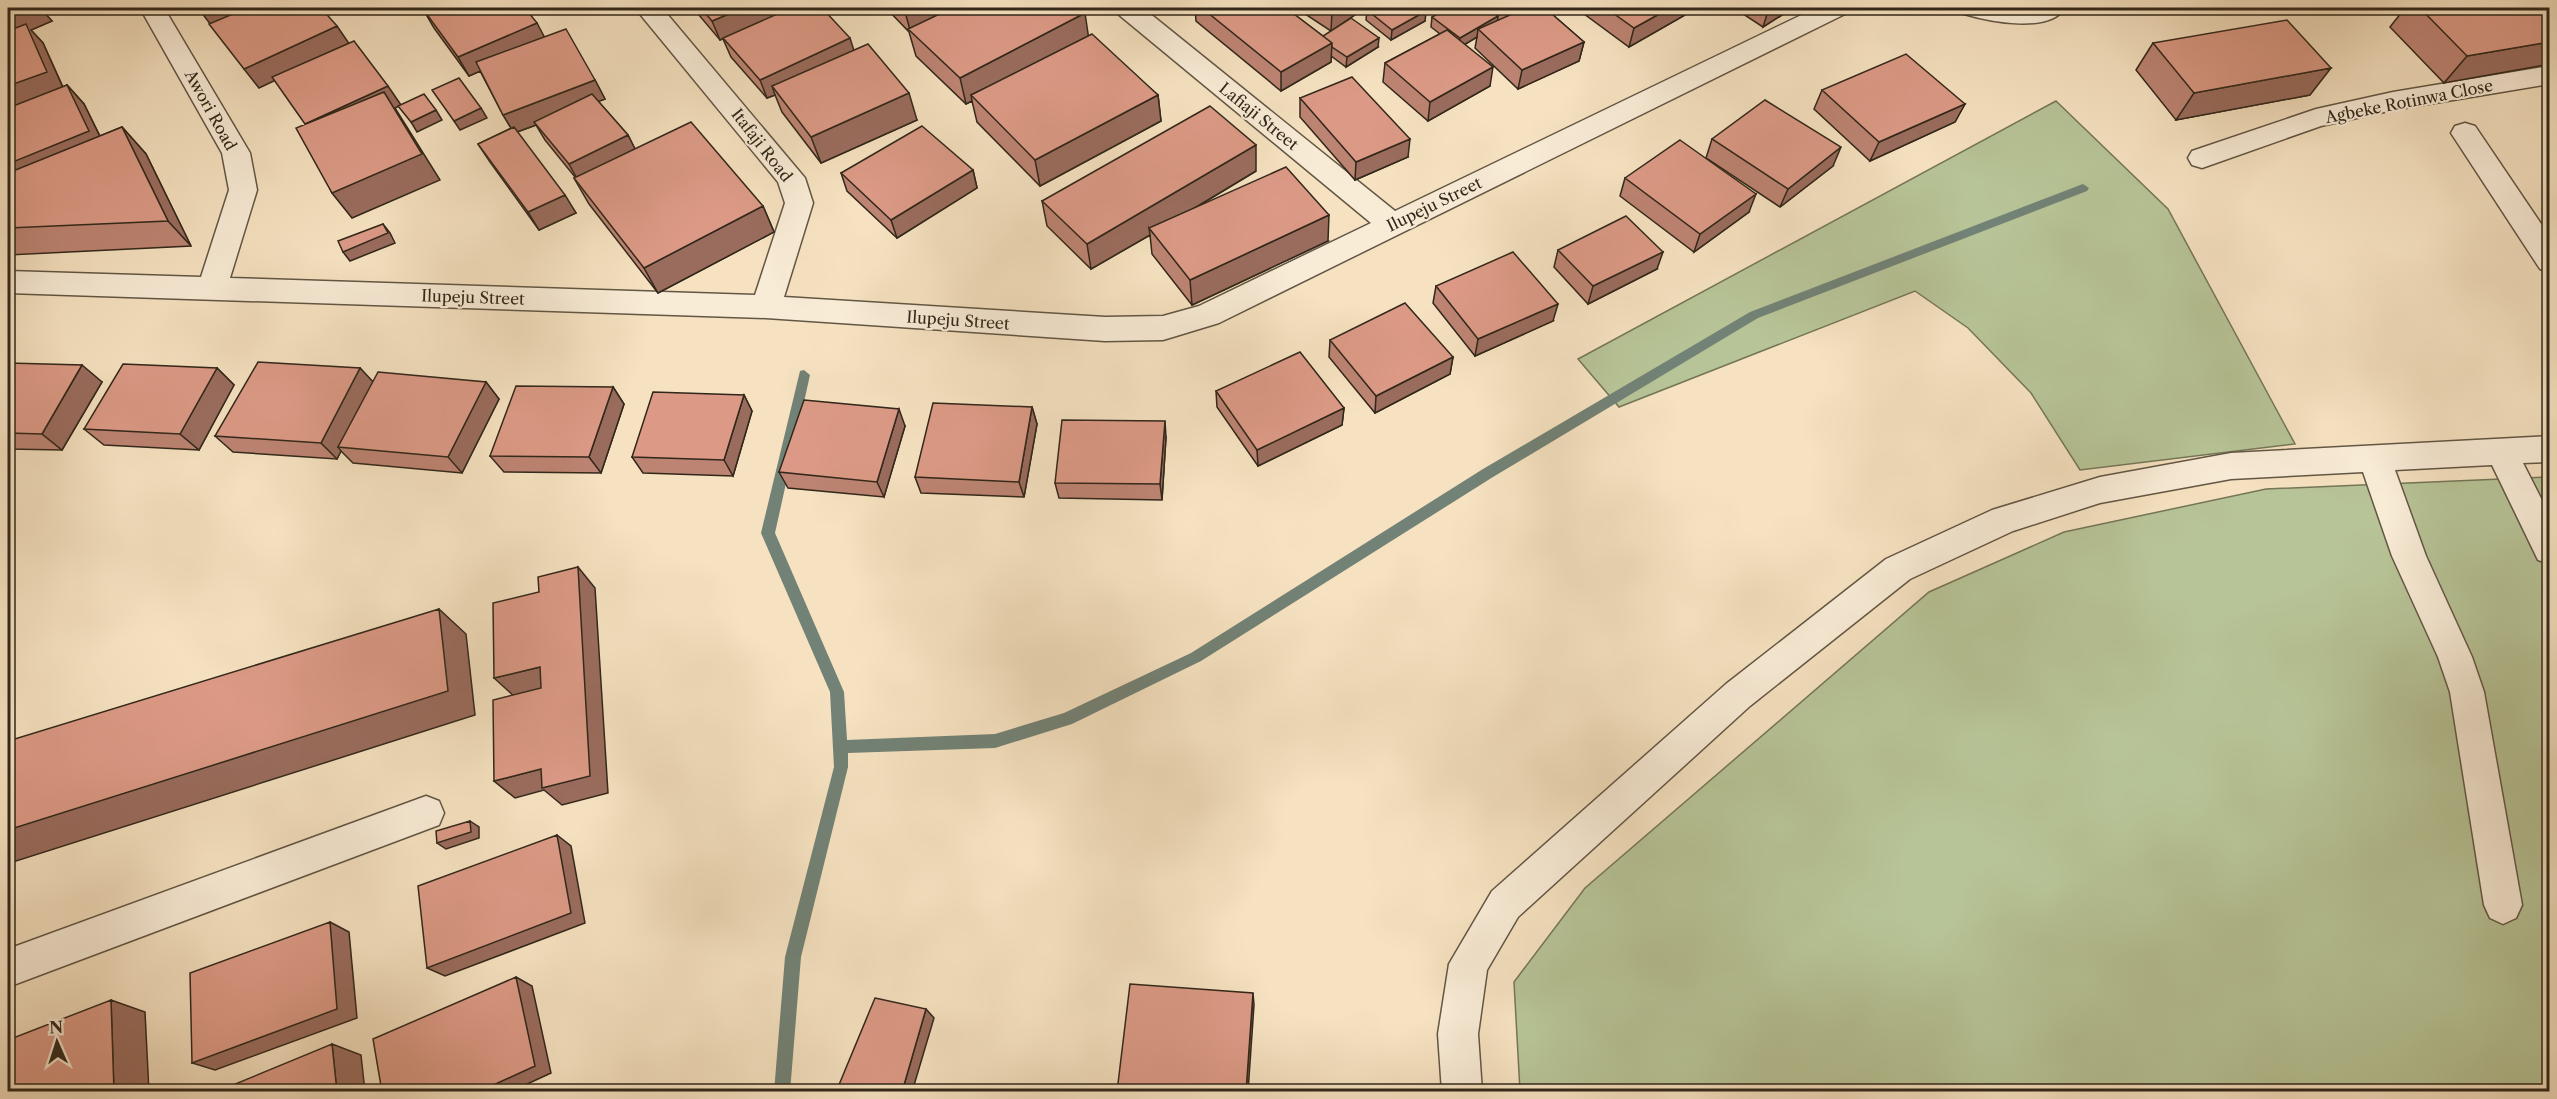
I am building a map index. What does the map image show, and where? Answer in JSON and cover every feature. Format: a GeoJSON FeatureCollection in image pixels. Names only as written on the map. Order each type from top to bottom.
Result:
{"type":"FeatureCollection","features":[{"type":"Feature","properties":{"kind":"street","name":"Awori Road"},"geometry":{"type":"LineString","coordinates":[[152,8],[236,153],[243,190],[235,222],[212,288]]}},
{"type":"Feature","properties":{"kind":"street","name":"Itafaji Road"},"geometry":{"type":"LineString","coordinates":[[648,8],[791,178],[799,203],[766,307]]}},
{"type":"Feature","properties":{"kind":"street","name":"Lafiaji Street"},"geometry":{"type":"LineString","coordinates":[[1127,8],[1392,225]]}},
{"type":"Feature","properties":{"kind":"street","name":"Ilupeju Street"},"geometry":{"type":"LineString","coordinates":[[8,282],[766,307],[1105,329],[1163,328],[1208,315],[1836,8]]}},
{"type":"Feature","properties":{"kind":"street"},"geometry":{"type":"LineString","coordinates":[[1983,10],[2021,15],[2052,8]]}},
{"type":"Feature","properties":{"kind":"street","name":"Agbeke Rotinwa Close"},"geometry":{"type":"LineString","coordinates":[[2202,158],[2316,118],[2393,101],[2550,75]]}},
{"type":"Feature","properties":{"kind":"street"},"geometry":{"type":"LineString","coordinates":[[2465,134],[2550,261]]}},
{"type":"Feature","properties":{"kind":"street"},"geometry":{"type":"LineString","coordinates":[[1462,1092],[1458,1034],[1468,964],[1505,904],[1738,695],[1898,569],[2004,520],[2100,490],[2231,466],[2550,449]]}},
{"type":"Feature","properties":{"kind":"street"},"geometry":{"type":"LineString","coordinates":[[2501,452],[2550,550]]}},
{"type":"Feature","properties":{"kind":"street"},"geometry":{"type":"LineString","coordinates":[[2376,459],[2385,493],[2409,556],[2455,657],[2467,692],[2503,905]]}},
{"type":"Feature","properties":{"kind":"street"},"geometry":{"type":"LineString","coordinates":[[8,968],[426,813]]}},
{"type":"Feature","properties":{"kind":"green space"},"geometry":{"type":"Polygon","coordinates":[[[2056,101],[2168,209],[2295,444],[2080,470],[2031,393],[1968,328],[1915,291],[1619,407],[1578,359],[2056,101]]]}},
{"type":"Feature","properties":{"kind":"green space"},"geometry":{"type":"Polygon","coordinates":[[[2549,477],[2549,1091],[1520,1091],[1514,982],[1585,888],[1929,592],[2064,532],[2266,489],[2549,477]]]}},
{"type":"Feature","properties":{"kind":"building"},"geometry":{"type":"Polygon","coordinates":[[[8,8],[22,8],[8,14],[8,8]]]}},
{"type":"Feature","properties":{"kind":"building"},"geometry":{"type":"Polygon","coordinates":[[[247,8],[321,8],[337,26],[244,69],[209,24],[247,8]]]}},
{"type":"Feature","properties":{"kind":"building"},"geometry":{"type":"Polygon","coordinates":[[[525,8],[537,23],[458,57],[423,9],[525,8]]]}},
{"type":"Feature","properties":{"kind":"building"},"geometry":{"type":"Polygon","coordinates":[[[701,8],[743,8],[712,21],[701,8]]]}},
{"type":"Feature","properties":{"kind":"building"},"geometry":{"type":"Polygon","coordinates":[[[791,8],[822,8],[850,38],[760,80],[723,38],[791,8]]]}},
{"type":"Feature","properties":{"kind":"building"},"geometry":{"type":"Polygon","coordinates":[[[952,8],[1079,8],[1085,13],[960,78],[908,29],[952,8]]]}},
{"type":"Feature","properties":{"kind":"building"},"geometry":{"type":"Polygon","coordinates":[[[1202,8],[1286,8],[1332,43],[1281,72],[1202,8]]]}},
{"type":"Feature","properties":{"kind":"building"},"geometry":{"type":"Polygon","coordinates":[[[1326,8],[1338,8],[1332,12],[1326,8]]]}},
{"type":"Feature","properties":{"kind":"building"},"geometry":{"type":"Polygon","coordinates":[[[1372,8],[1421,8],[1426,11],[1392,30],[1367,10],[1372,8]]]}},
{"type":"Feature","properties":{"kind":"building"},"geometry":{"type":"Polygon","coordinates":[[[1448,8],[1487,8],[1498,16],[1460,38],[1432,17],[1448,8]]]}},
{"type":"Feature","properties":{"kind":"building"},"geometry":{"type":"Polygon","coordinates":[[[1498,8],[1526,8],[1508,16],[1498,8]]]}},
{"type":"Feature","properties":{"kind":"building"},"geometry":{"type":"Polygon","coordinates":[[[1526,8],[1545,8],[1584,42],[1522,70],[1478,29],[1526,8]]]}},
{"type":"Feature","properties":{"kind":"building"},"geometry":{"type":"Polygon","coordinates":[[[1606,8],[1670,8],[1634,28],[1606,8]]]}},
{"type":"Feature","properties":{"kind":"building"},"geometry":{"type":"Polygon","coordinates":[[[2420,8],[2550,8],[2550,42],[2467,56],[2420,8]]]}},
{"type":"Feature","properties":{"kind":"building"},"geometry":{"type":"Polygon","coordinates":[[[1351,18],[1379,38],[1347,57],[1332,47],[1332,43],[1323,36],[1351,18]]]}},
{"type":"Feature","properties":{"kind":"building"},"geometry":{"type":"Polygon","coordinates":[[[2287,20],[2331,68],[2194,93],[2153,43],[2287,20]]]}},
{"type":"Feature","properties":{"kind":"building"},"geometry":{"type":"Polygon","coordinates":[[[26,24],[47,72],[8,86],[8,31],[26,24]]]}},
{"type":"Feature","properties":{"kind":"building"},"geometry":{"type":"Polygon","coordinates":[[[566,29],[595,80],[503,115],[476,62],[566,29]]]}},
{"type":"Feature","properties":{"kind":"building"},"geometry":{"type":"Polygon","coordinates":[[[1447,30],[1493,67],[1430,102],[1385,63],[1447,30]]]}},
{"type":"Feature","properties":{"kind":"building"},"geometry":{"type":"Polygon","coordinates":[[[1092,34],[1158,95],[1035,160],[971,95],[1092,34]]]}},
{"type":"Feature","properties":{"kind":"building"},"geometry":{"type":"Polygon","coordinates":[[[354,41],[388,86],[305,124],[272,77],[354,41]]]}},
{"type":"Feature","properties":{"kind":"building"},"geometry":{"type":"Polygon","coordinates":[[[868,44],[909,93],[811,137],[772,86],[868,44]]]}},
{"type":"Feature","properties":{"kind":"building"},"geometry":{"type":"Polygon","coordinates":[[[1906,54],[1965,104],[1879,142],[1822,90],[1906,54]]]}},
{"type":"Feature","properties":{"kind":"building"},"geometry":{"type":"Polygon","coordinates":[[[1352,77],[1410,139],[1356,162],[1300,98],[1352,77]]]}},
{"type":"Feature","properties":{"kind":"building"},"geometry":{"type":"Polygon","coordinates":[[[459,78],[481,108],[454,121],[432,90],[459,78]]]}},
{"type":"Feature","properties":{"kind":"building"},"geometry":{"type":"Polygon","coordinates":[[[67,85],[89,131],[8,164],[8,108],[67,85]]]}},
{"type":"Feature","properties":{"kind":"building"},"geometry":{"type":"Polygon","coordinates":[[[384,92],[422,154],[332,193],[296,128],[384,92]]]}},
{"type":"Feature","properties":{"kind":"building"},"geometry":{"type":"Polygon","coordinates":[[[424,94],[436,110],[411,122],[398,106],[424,94]]]}},
{"type":"Feature","properties":{"kind":"building"},"geometry":{"type":"Polygon","coordinates":[[[592,94],[628,135],[569,164],[534,122],[592,94]]]}},
{"type":"Feature","properties":{"kind":"building"},"geometry":{"type":"Polygon","coordinates":[[[1765,100],[1841,147],[1788,189],[1712,139],[1765,100]]]}},
{"type":"Feature","properties":{"kind":"building"},"geometry":{"type":"Polygon","coordinates":[[[1210,106],[1256,145],[1087,244],[1042,201],[1210,106]]]}},
{"type":"Feature","properties":{"kind":"building"},"geometry":{"type":"Polygon","coordinates":[[[691,122],[763,206],[644,268],[574,178],[691,122]]]}},
{"type":"Feature","properties":{"kind":"building"},"geometry":{"type":"Polygon","coordinates":[[[922,126],[973,170],[891,220],[841,173],[922,126]]]}},
{"type":"Feature","properties":{"kind":"building"},"geometry":{"type":"Polygon","coordinates":[[[122,127],[168,221],[8,228],[8,173],[122,127]]]}},
{"type":"Feature","properties":{"kind":"building"},"geometry":{"type":"Polygon","coordinates":[[[514,127],[565,195],[528,212],[478,144],[514,127]]]}},
{"type":"Feature","properties":{"kind":"building"},"geometry":{"type":"Polygon","coordinates":[[[1680,140],[1756,194],[1700,234],[1625,178],[1680,140]]]}},
{"type":"Feature","properties":{"kind":"building"},"geometry":{"type":"Polygon","coordinates":[[[1286,167],[1329,215],[1190,280],[1149,228],[1286,167]]]}},
{"type":"Feature","properties":{"kind":"building"},"geometry":{"type":"Polygon","coordinates":[[[1626,216],[1663,252],[1593,286],[1558,250],[1626,216]]]}},
{"type":"Feature","properties":{"kind":"building"},"geometry":{"type":"Polygon","coordinates":[[[383,224],[388,233],[343,252],[338,241],[383,224]]]}},
{"type":"Feature","properties":{"kind":"building"},"geometry":{"type":"Polygon","coordinates":[[[1513,252],[1558,304],[1478,339],[1436,286],[1513,252]]]}},
{"type":"Feature","properties":{"kind":"building"},"geometry":{"type":"Polygon","coordinates":[[[1405,303],[1453,357],[1376,396],[1330,340],[1405,303]]]}},
{"type":"Feature","properties":{"kind":"building"},"geometry":{"type":"Polygon","coordinates":[[[1300,352],[1344,408],[1257,450],[1216,391],[1300,352]]]}},
{"type":"Feature","properties":{"kind":"building"},"geometry":{"type":"Polygon","coordinates":[[[258,362],[360,368],[321,443],[215,436],[258,362]]]}},
{"type":"Feature","properties":{"kind":"building"},"geometry":{"type":"Polygon","coordinates":[[[8,363],[82,365],[42,434],[8,433],[8,363]]]}},
{"type":"Feature","properties":{"kind":"building"},"geometry":{"type":"Polygon","coordinates":[[[123,364],[217,368],[180,434],[84,429],[123,364]]]}},
{"type":"Feature","properties":{"kind":"building"},"geometry":{"type":"Polygon","coordinates":[[[378,372],[486,382],[448,457],[338,447],[378,372]]]}},
{"type":"Feature","properties":{"kind":"building"},"geometry":{"type":"Polygon","coordinates":[[[516,386],[613,387],[589,457],[490,456],[516,386]]]}},
{"type":"Feature","properties":{"kind":"building"},"geometry":{"type":"Polygon","coordinates":[[[653,392],[744,395],[724,460],[632,457],[653,392]]]}},
{"type":"Feature","properties":{"kind":"building"},"geometry":{"type":"Polygon","coordinates":[[[804,400],[899,409],[877,482],[779,472],[804,400]]]}},
{"type":"Feature","properties":{"kind":"building"},"geometry":{"type":"Polygon","coordinates":[[[933,403],[1032,407],[1019,482],[915,477],[933,403]]]}},
{"type":"Feature","properties":{"kind":"building"},"geometry":{"type":"Polygon","coordinates":[[[1062,420],[1165,421],[1160,484],[1055,483],[1062,420]]]}},
{"type":"Feature","properties":{"kind":"building"},"geometry":{"type":"Polygon","coordinates":[[[578,567],[590,776],[542,788],[541,769],[494,781],[493,700],[541,688],[540,667],[494,678],[493,603],[539,592],[538,577],[578,567]]]}},
{"type":"Feature","properties":{"kind":"building"},"geometry":{"type":"Polygon","coordinates":[[[439,609],[448,691],[8,830],[8,741],[439,609]]]}},
{"type":"Feature","properties":{"kind":"building"},"geometry":{"type":"Polygon","coordinates":[[[470,821],[471,832],[437,843],[436,831],[470,821]]]}},
{"type":"Feature","properties":{"kind":"building"},"geometry":{"type":"Polygon","coordinates":[[[557,835],[571,913],[427,968],[418,886],[557,835]]]}},
{"type":"Feature","properties":{"kind":"building"},"geometry":{"type":"Polygon","coordinates":[[[330,922],[337,1009],[192,1063],[190,973],[330,922]]]}},
{"type":"Feature","properties":{"kind":"building"},"geometry":{"type":"Polygon","coordinates":[[[516,977],[535,1066],[478,1092],[382,1092],[373,1039],[516,977]]]}},
{"type":"Feature","properties":{"kind":"building"},"geometry":{"type":"Polygon","coordinates":[[[1130,984],[1253,993],[1246,1092],[1117,1092],[1130,984]]]}},
{"type":"Feature","properties":{"kind":"building"},"geometry":{"type":"Polygon","coordinates":[[[875,998],[926,1009],[902,1092],[836,1092],[875,998]]]}},
{"type":"Feature","properties":{"kind":"building"},"geometry":{"type":"Polygon","coordinates":[[[111,1000],[114,1092],[8,1092],[8,1040],[111,1000]]]}},
{"type":"Feature","properties":{"kind":"building"},"geometry":{"type":"Polygon","coordinates":[[[332,1044],[337,1092],[216,1092],[332,1044]]]}},
{"type":"Feature","properties":{"kind":"waterway"},"geometry":{"type":"LineString","coordinates":[[840,747],[995,741],[1067,719],[1196,657],[1488,473],[1754,315],[2083,188]]}},
{"type":"Feature","properties":{"kind":"waterway"},"geometry":{"type":"LineString","coordinates":[[782,1092],[793,957],[841,767],[837,692],[768,533],[804,375]]}}]}
